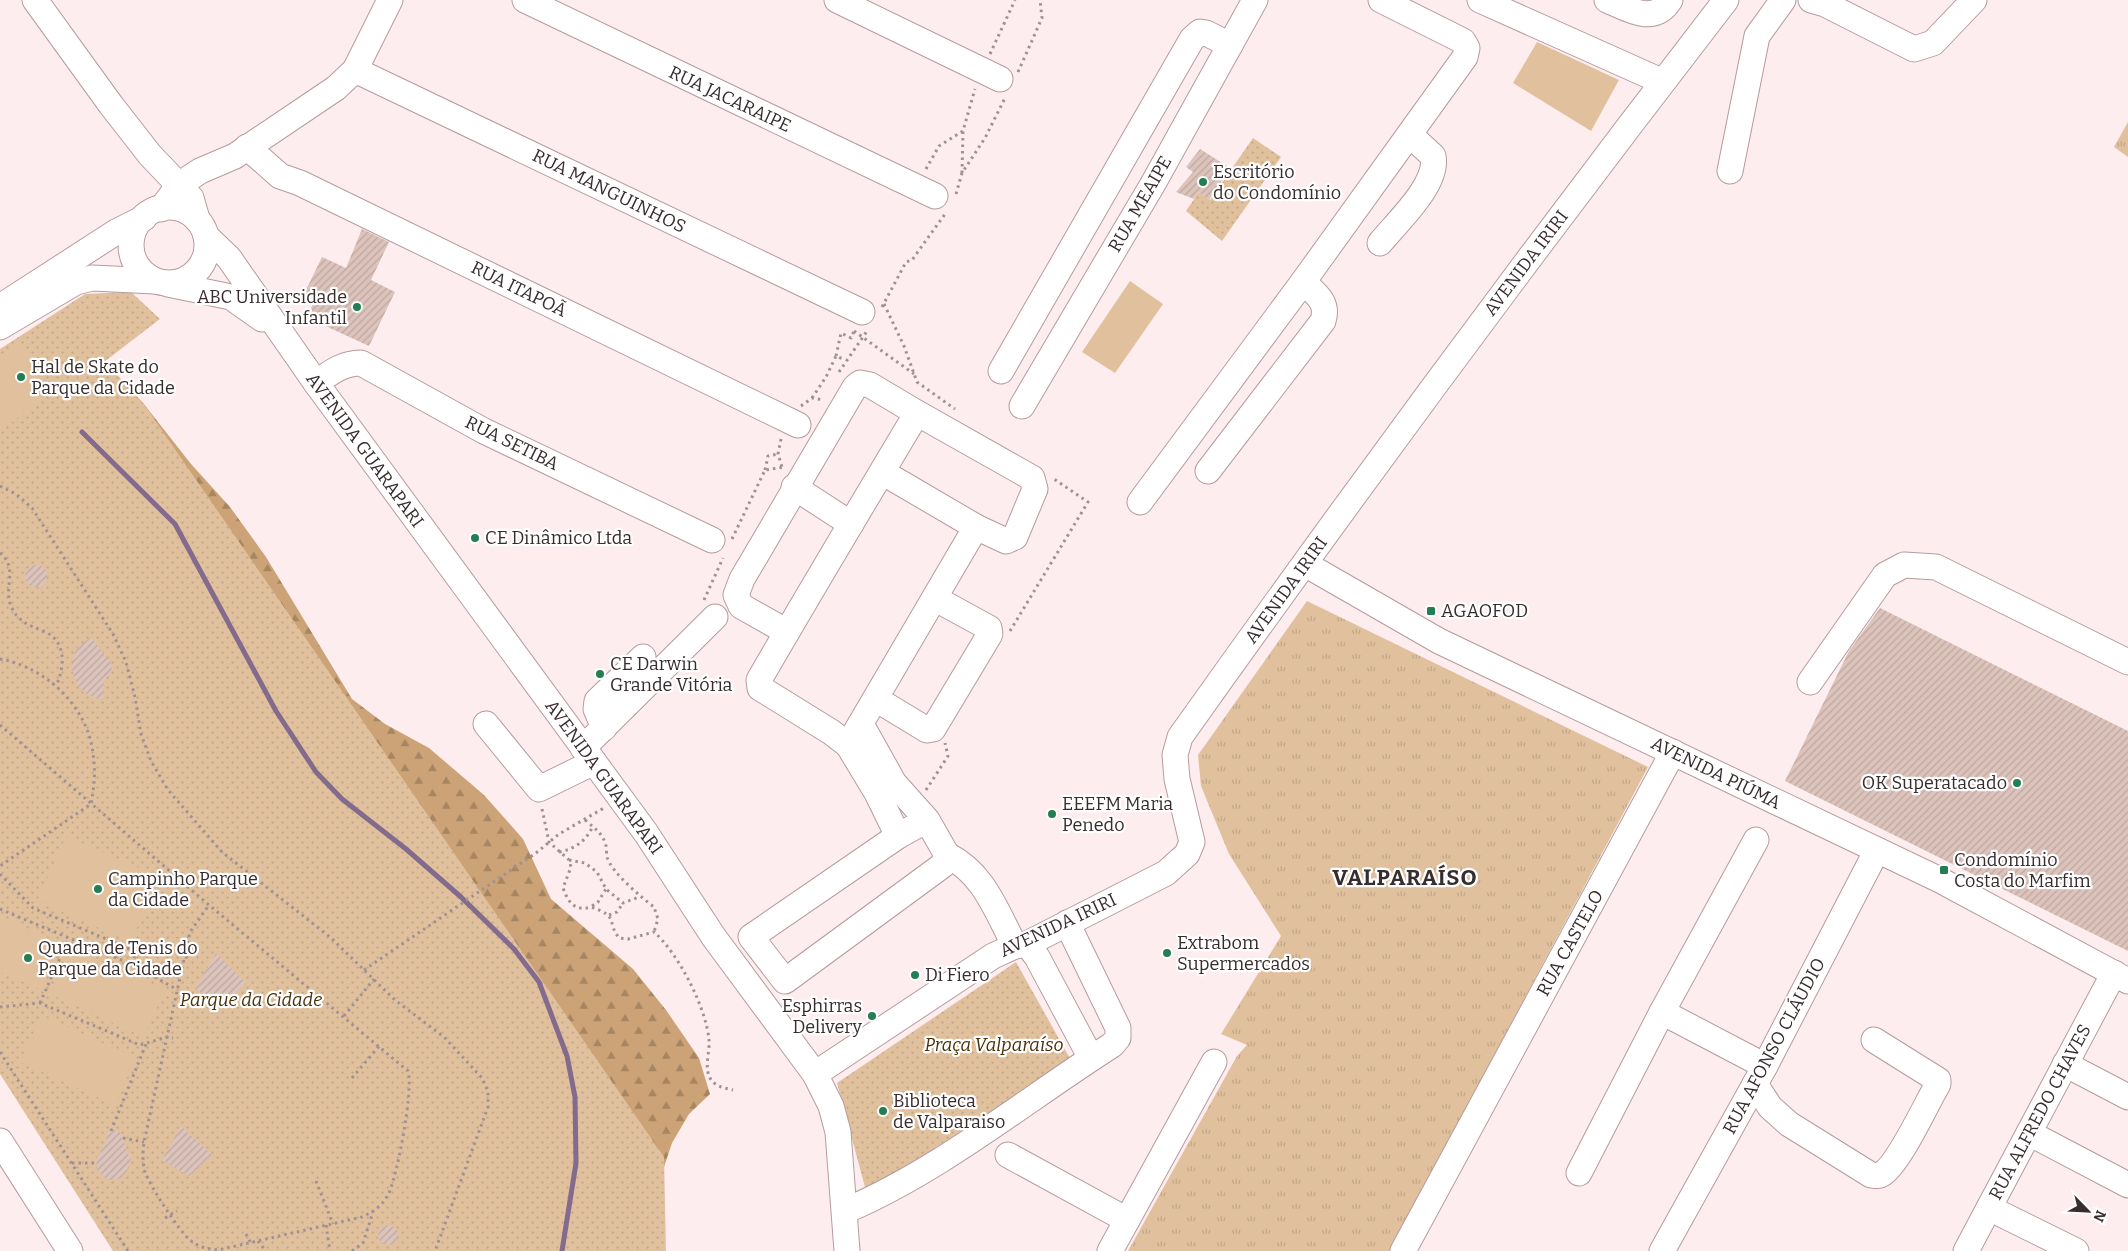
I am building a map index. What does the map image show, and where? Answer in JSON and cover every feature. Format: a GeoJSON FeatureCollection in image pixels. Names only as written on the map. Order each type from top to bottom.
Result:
{"type":"FeatureCollection","features":[{"type":"Feature","properties":{"kind":"street","name":"AVENIDA GUARAPARI"},"geometry":{"type":"LineString","coordinates":[[35,0],[110,105],[193,209],[229,258],[281,335],[622,801],[758,1000],[815,1074],[831,1106],[838,1132],[847,1251]]}},
{"type":"Feature","properties":{"kind":"street"},"geometry":{"type":"LineString","coordinates":[[160,282],[138,267],[133,257],[133,236],[152,213],[193,209],[241,151],[336,88],[355,70],[390,0]]}},
{"type":"Feature","properties":{"kind":"street","name":"RUA JACARAIPE"},"geometry":{"type":"LineString","coordinates":[[525,0],[926,192]]}},
{"type":"Feature","properties":{"kind":"street"},"geometry":{"type":"LineString","coordinates":[[837,0],[991,75]]}},
{"type":"Feature","properties":{"kind":"street","name":"RUA MEAIPE"},"geometry":{"type":"LineString","coordinates":[[1022,406],[1154,182],[1255,0]]}},
{"type":"Feature","properties":{"kind":"street"},"geometry":{"type":"LineString","coordinates":[[1140,502],[1303,282],[1465,57],[1467,48],[1463,41],[1381,0]]}},
{"type":"Feature","properties":{"kind":"street"},"geometry":{"type":"LineString","coordinates":[[1480,0],[1662,81]]}},
{"type":"Feature","properties":{"kind":"street"},"geometry":{"type":"LineString","coordinates":[[1607,0],[1639,14],[1653,15],[1670,0]]}},
{"type":"Feature","properties":{"kind":"street","name":"AVENIDA IRIRI"},"geometry":{"type":"LineString","coordinates":[[815,1074],[993,956],[1067,923],[1166,873],[1187,854],[1192,842],[1177,779],[1175,755],[1180,737],[1305,564],[1662,81],[1726,0]]}},
{"type":"Feature","properties":{"kind":"street"},"geometry":{"type":"LineString","coordinates":[[1730,171],[1757,36],[1783,0]]}},
{"type":"Feature","properties":{"kind":"street"},"geometry":{"type":"LineString","coordinates":[[1811,0],[1825,4],[1914,49],[1933,43],[1974,0]]}},
{"type":"Feature","properties":{"kind":"street"},"geometry":{"type":"LineString","coordinates":[[1001,371],[1192,39],[1200,32],[1230,45]]}},
{"type":"Feature","properties":{"kind":"street","name":"RUA MANGUINHOS"},"geometry":{"type":"LineString","coordinates":[[355,70],[858,321]]}},
{"type":"Feature","properties":{"kind":"street"},"geometry":{"type":"LineString","coordinates":[[1380,242],[1427,186],[1433,175],[1433,156],[1410,135]]}},
{"type":"Feature","properties":{"kind":"street","name":"RUA ITAPOÃ"},"geometry":{"type":"LineString","coordinates":[[241,151],[280,176],[300,183],[798,425]]}},
{"type":"Feature","properties":{"kind":"street","name":"AVENIDA GUARAPARI"},"geometry":{"type":"LineString","coordinates":[[150,155],[157,181],[157,193],[152,213]]}},
{"type":"Feature","properties":{"kind":"street"},"geometry":{"type":"LineString","coordinates":[[0,307],[116,232],[152,213],[193,209]]}},
{"type":"Feature","properties":{"kind":"street"},"geometry":{"type":"LineString","coordinates":[[0,327],[76,282],[101,278],[160,282],[186,279],[199,268],[206,253],[193,209]]}},
{"type":"Feature","properties":{"kind":"street","name":"AVENIDA GUARAPARI"},"geometry":{"type":"LineString","coordinates":[[160,282],[231,297],[240,301],[281,335]]}},
{"type":"Feature","properties":{"kind":"street"},"geometry":{"type":"LineString","coordinates":[[1208,471],[1323,321],[1326,311],[1323,301],[1303,282]]}},
{"type":"Feature","properties":{"kind":"street","name":"RUA SETIBA"},"geometry":{"type":"LineString","coordinates":[[316,383],[332,371],[349,363],[361,363],[484,431],[712,540]]}},
{"type":"Feature","properties":{"kind":"street"},"geometry":{"type":"LineString","coordinates":[[787,632],[741,606],[736,595],[742,579],[794,487],[855,386],[860,383],[870,385],[1032,478],[1036,484],[1034,494],[1015,537],[1006,541],[976,528],[882,472]]}},
{"type":"Feature","properties":{"kind":"street"},"geometry":{"type":"LineString","coordinates":[[898,836],[877,792],[848,745],[832,732],[758,685],[759,680],[787,632],[917,413]]}},
{"type":"Feature","properties":{"kind":"street"},"geometry":{"type":"LineString","coordinates":[[794,487],[851,524]]}},
{"type":"Feature","properties":{"kind":"street"},"geometry":{"type":"LineString","coordinates":[[848,745],[936,599],[976,528]]}},
{"type":"Feature","properties":{"kind":"street","name":"AVENIDA PIÚMA"},"geometry":{"type":"LineString","coordinates":[[1305,564],[1439,641],[1940,880],[2121,977]]}},
{"type":"Feature","properties":{"kind":"street"},"geometry":{"type":"LineString","coordinates":[[1810,682],[1885,575],[1904,565],[1936,567],[2128,662]]}},
{"type":"Feature","properties":{"kind":"street"},"geometry":{"type":"LineString","coordinates":[[876,699],[930,730],[933,729],[986,642],[990,634],[989,628],[936,599]]}},
{"type":"Feature","properties":{"kind":"street"},"geometry":{"type":"LineString","coordinates":[[486,724],[533,785],[539,789],[589,755],[604,728],[715,617]]}},
{"type":"Feature","properties":{"kind":"street"},"geometry":{"type":"LineString","coordinates":[[604,728],[596,709],[598,701],[643,657]]}},
{"type":"Feature","properties":{"kind":"street"},"geometry":{"type":"LineString","coordinates":[[862,724],[894,783],[927,820],[947,855],[961,862],[980,881],[1021,945],[1037,957],[1091,1058]]}},
{"type":"Feature","properties":{"kind":"street","name":"RUA CASTELO"},"geometry":{"type":"LineString","coordinates":[[1403,1251],[1673,752]]}},
{"type":"Feature","properties":{"kind":"street"},"geometry":{"type":"LineString","coordinates":[[728,956],[751,937],[898,836],[927,820]]}},
{"type":"Feature","properties":{"kind":"street"},"geometry":{"type":"LineString","coordinates":[[1579,1173],[1662,1012],[1756,840]]}},
{"type":"Feature","properties":{"kind":"street","name":"RUA AFONSO CLÁUDIO"},"geometry":{"type":"LineString","coordinates":[[1665,1246],[1760,1075],[1877,850]]}},
{"type":"Feature","properties":{"kind":"street"},"geometry":{"type":"LineString","coordinates":[[758,1000],[943,865],[947,855]]}},
{"type":"Feature","properties":{"kind":"street"},"geometry":{"type":"LineString","coordinates":[[845,1211],[881,1196],[943,1157],[1112,1045],[1118,1038],[1119,1033],[1067,923]]}},
{"type":"Feature","properties":{"kind":"street"},"geometry":{"type":"LineString","coordinates":[[751,937],[785,981]]}},
{"type":"Feature","properties":{"kind":"street","name":"RUA ALFREDO CHAVES"},"geometry":{"type":"LineString","coordinates":[[1966,1251],[2065,1064],[2121,977]]}},
{"type":"Feature","properties":{"kind":"street"},"geometry":{"type":"LineString","coordinates":[[1662,1012],[1760,1075],[1770,1107],[1790,1124],[1871,1175],[1878,1176],[1884,1174],[1895,1161],[1938,1084],[1938,1080],[1874,1040]]}},
{"type":"Feature","properties":{"kind":"street"},"geometry":{"type":"LineString","coordinates":[[1110,1251],[1214,1062]]}},
{"type":"Feature","properties":{"kind":"street"},"geometry":{"type":"LineString","coordinates":[[2065,1064],[2128,1096]]}},
{"type":"Feature","properties":{"kind":"street"},"geometry":{"type":"LineString","coordinates":[[2029,1134],[2128,1185]]}},
{"type":"Feature","properties":{"kind":"street"},"geometry":{"type":"LineString","coordinates":[[0,1141],[70,1251]]}},
{"type":"Feature","properties":{"kind":"street"},"geometry":{"type":"LineString","coordinates":[[1008,1155],[1127,1220]]}},
{"type":"Feature","properties":{"kind":"street"},"geometry":{"type":"LineString","coordinates":[[1989,1208],[2076,1251]]}},
{"type":"Feature","properties":{"kind":"path"},"geometry":{"type":"LineString","coordinates":[[962,173],[963,131],[973,94],[991,75],[1015,0]]}},
{"type":"Feature","properties":{"kind":"path"},"geometry":{"type":"LineString","coordinates":[[926,192],[926,167],[939,146],[963,131]]}},
{"type":"Feature","properties":{"kind":"path"},"geometry":{"type":"LineString","coordinates":[[812,398],[826,377],[836,356],[840,333],[851,338],[858,321],[914,375]]}},
{"type":"Feature","properties":{"kind":"path"},"geometry":{"type":"LineString","coordinates":[[836,356],[845,360]]}},
{"type":"Feature","properties":{"kind":"path"},"geometry":{"type":"LineString","coordinates":[[765,470],[768,456],[778,454]]}},
{"type":"Feature","properties":{"kind":"path"},"geometry":{"type":"LineString","coordinates":[[0,486],[16,494],[32,508],[113,634],[126,662],[136,697],[141,734],[151,761],[168,790],[190,818],[222,852],[330,937],[395,1000],[444,1037],[482,1078],[488,1091],[488,1106],[435,1251]]}},
{"type":"Feature","properties":{"kind":"path"},"geometry":{"type":"LineString","coordinates":[[0,553],[5,557],[11,573],[8,591],[10,606],[18,618],[30,627],[45,631],[57,641],[63,655],[63,671],[56,686]]}},
{"type":"Feature","properties":{"kind":"path"},"geometry":{"type":"LineString","coordinates":[[0,659],[35,671],[56,686],[73,705],[86,728],[93,753],[95,778],[91,804],[0,866]]}},
{"type":"Feature","properties":{"kind":"path"},"geometry":{"type":"LineString","coordinates":[[0,725],[209,905],[316,992],[408,1071],[411,1094],[392,1186],[380,1206],[373,1212],[362,1217],[218,1250],[200,1246],[183,1234],[145,1172],[143,1163],[144,1142],[184,957],[190,932],[209,905]]}},
{"type":"Feature","properties":{"kind":"path"},"geometry":{"type":"LineString","coordinates":[[545,786],[541,813],[549,842],[568,860],[571,867],[570,874],[563,888],[567,900],[576,908],[591,907],[609,915],[614,920],[615,932],[619,938],[628,939],[654,932]]}},
{"type":"Feature","properties":{"kind":"path"},"geometry":{"type":"LineString","coordinates":[[364,970],[536,854],[549,842],[598,810],[622,801]]}},
{"type":"Feature","properties":{"kind":"path"},"geometry":{"type":"LineString","coordinates":[[585,820],[602,833],[605,840],[607,857],[639,897],[654,907],[658,919],[654,932]]}},
{"type":"Feature","properties":{"kind":"path"},"geometry":{"type":"LineString","coordinates":[[559,852],[579,845],[586,839],[593,826]]}},
{"type":"Feature","properties":{"kind":"path"},"geometry":{"type":"LineString","coordinates":[[568,860],[585,863],[597,872],[606,890],[623,903]]}},
{"type":"Feature","properties":{"kind":"path"},"geometry":{"type":"LineString","coordinates":[[0,874],[33,908],[137,952],[186,950]]}},
{"type":"Feature","properties":{"kind":"path"},"geometry":{"type":"LineString","coordinates":[[591,907],[598,902],[606,890]]}},
{"type":"Feature","properties":{"kind":"path"},"geometry":{"type":"LineString","coordinates":[[609,915],[617,912],[623,903],[639,897]]}},
{"type":"Feature","properties":{"kind":"path"},"geometry":{"type":"LineString","coordinates":[[0,909],[131,964],[178,990]]}},
{"type":"Feature","properties":{"kind":"path"},"geometry":{"type":"LineString","coordinates":[[654,932],[664,941],[690,984],[704,1015],[709,1040],[707,1064],[710,1078],[720,1088],[733,1090]]}},
{"type":"Feature","properties":{"kind":"path"},"geometry":{"type":"LineString","coordinates":[[40,1003],[69,938]]}},
{"type":"Feature","properties":{"kind":"path"},"geometry":{"type":"LineString","coordinates":[[131,964],[137,952]]}},
{"type":"Feature","properties":{"kind":"path"},"geometry":{"type":"LineString","coordinates":[[184,957],[190,958]]}},
{"type":"Feature","properties":{"kind":"path"},"geometry":{"type":"LineString","coordinates":[[344,1016],[374,979]]}},
{"type":"Feature","properties":{"kind":"path"},"geometry":{"type":"LineString","coordinates":[[310,996],[316,992]]}},
{"type":"Feature","properties":{"kind":"path"},"geometry":{"type":"LineString","coordinates":[[0,1007],[40,1003],[140,1045],[167,1037],[173,1038]]}},
{"type":"Feature","properties":{"kind":"path"},"geometry":{"type":"LineString","coordinates":[[110,1131],[146,1043]]}},
{"type":"Feature","properties":{"kind":"path"},"geometry":{"type":"LineString","coordinates":[[352,1078],[380,1046]]}},
{"type":"Feature","properties":{"kind":"path"},"geometry":{"type":"LineString","coordinates":[[0,1052],[128,1251]]}},
{"type":"Feature","properties":{"kind":"path"},"geometry":{"type":"LineString","coordinates":[[150,1114],[156,1115]]}},
{"type":"Feature","properties":{"kind":"path"},"geometry":{"type":"LineString","coordinates":[[123,1138],[144,1142]]}},
{"type":"Feature","properties":{"kind":"path"},"geometry":{"type":"LineString","coordinates":[[72,1163],[96,1163]]}},
{"type":"Feature","properties":{"kind":"path"},"geometry":{"type":"LineString","coordinates":[[316,1181],[333,1224]]}},
{"type":"Feature","properties":{"kind":"path"},"geometry":{"type":"LineString","coordinates":[[165,1218],[178,1211]]}},
{"type":"Feature","properties":{"kind":"path"},"geometry":{"type":"LineString","coordinates":[[352,1251],[363,1243],[373,1212]]}},
{"type":"Feature","properties":{"kind":"path"},"geometry":{"type":"LineString","coordinates":[[326,1225],[330,1251]]}},
{"type":"Feature","properties":{"kind":"path"},"geometry":{"type":"LineString","coordinates":[[246,1234],[251,1243]]}},
{"type":"Feature","properties":{"kind":"path"},"geometry":{"type":"LineString","coordinates":[[258,1241],[266,1251]]}},
{"type":"Feature","properties":{"kind":"green space"},"geometry":{"type":"Polygon","coordinates":[[[1537,42],[1619,80],[1591,131],[1513,83],[1537,42]]]}},
{"type":"Feature","properties":{"kind":"green space"},"geometry":{"type":"Polygon","coordinates":[[[2128,122],[2128,157],[2114,147],[2128,122]]]}},
{"type":"Feature","properties":{"kind":"green space"},"geometry":{"type":"Polygon","coordinates":[[[1253,138],[1281,157],[1222,241],[1186,211],[1199,192],[1210,200],[1253,138]]]}},
{"type":"Feature","properties":{"kind":"green space"},"geometry":{"type":"Polygon","coordinates":[[[1130,281],[1163,304],[1115,373],[1082,352],[1130,281]]]}},
{"type":"Feature","properties":{"kind":"green space","name":"Parque da Cidade"},"geometry":{"type":"Polygon","coordinates":[[[131,292],[160,319],[104,362],[143,403],[664,1157],[666,1251],[113,1251],[0,1074],[0,349],[85,294],[131,292]]]}},
{"type":"Feature","properties":{"kind":"green space","name":"Hal de Skate do Parque da Cidade"},"geometry":{"type":"Polygon","coordinates":[[[19,344],[35,363],[48,391],[13,422],[0,425],[0,355],[19,344]]]}},
{"type":"Feature","properties":{"kind":"green space"},"geometry":{"type":"Polygon","coordinates":[[[104,361],[143,403],[191,464],[230,507],[266,557],[352,699],[385,724],[429,748],[484,795],[523,839],[551,899],[633,969],[666,1010],[699,1058],[710,1094],[689,1114],[672,1143],[661,1176],[104,361]]]}},
{"type":"Feature","properties":{"kind":"green space"},"geometry":{"type":"Polygon","coordinates":[[[1307,601],[1648,767],[1498,1048],[1471,1105],[1390,1251],[1128,1251],[1237,1056],[1247,1045],[1221,1034],[1281,936],[1229,854],[1201,786],[1198,755],[1307,601]]]}},
{"type":"Feature","properties":{"kind":"green space","name":"Campinho Parque da Cidade"},"geometry":{"type":"Polygon","coordinates":[[[66,836],[159,877],[131,942],[37,901],[66,836]]]}},
{"type":"Feature","properties":{"kind":"green space","name":"Quadra de Tenis do Parque da Cidade"},"geometry":{"type":"Polygon","coordinates":[[[0,916],[62,944],[41,990],[0,972],[0,916]]]}},
{"type":"Feature","properties":{"kind":"green space"},"geometry":{"type":"Polygon","coordinates":[[[71,948],[165,990],[144,1037],[50,994],[71,948]]]}},
{"type":"Feature","properties":{"kind":"green space","name":"Praça Valparaíso"},"geometry":{"type":"Polygon","coordinates":[[[1016,962],[1072,1062],[866,1191],[837,1083],[1016,962]]]}},
{"type":"Feature","properties":{"kind":"green space"},"geometry":{"type":"Polygon","coordinates":[[[41,1015],[136,1058],[115,1105],[20,1062],[41,1015]]]}},
{"type":"Feature","properties":{"kind":"building","name":"Escritório do Condomínio"},"geometry":{"type":"Polygon","coordinates":[[[1200,149],[1230,168],[1209,200],[1199,192],[1194,199],[1176,192],[1193,172],[1186,167],[1200,149]]]}},
{"type":"Feature","properties":{"kind":"building"},"geometry":{"type":"Polygon","coordinates":[[[362,229],[389,242],[371,280],[395,292],[369,346],[319,323],[318,325],[307,316],[315,300],[304,294],[322,257],[346,268],[362,229]]]}},
{"type":"Feature","properties":{"kind":"building"},"geometry":{"type":"Polygon","coordinates":[[[32,565],[40,565],[47,572],[47,580],[40,587],[32,587],[25,580],[25,572],[32,565]]]}},
{"type":"Feature","properties":{"kind":"building"},"geometry":{"type":"Polygon","coordinates":[[[1880,608],[2128,731],[2128,951],[1785,781],[1849,651],[1880,608]]]}},
{"type":"Feature","properties":{"kind":"building"},"geometry":{"type":"Polygon","coordinates":[[[91,637],[111,663],[112,670],[104,681],[103,700],[88,695],[82,690],[77,684],[72,669],[74,654],[78,647],[91,637]]]}},
{"type":"Feature","properties":{"kind":"building"},"geometry":{"type":"Polygon","coordinates":[[[216,953],[246,983],[215,1013],[216,1000],[195,989],[216,953]]]}},
{"type":"Feature","properties":{"kind":"building"},"geometry":{"type":"Polygon","coordinates":[[[181,1126],[212,1155],[189,1176],[162,1160],[181,1126]]]}},
{"type":"Feature","properties":{"kind":"building"},"geometry":{"type":"Polygon","coordinates":[[[114,1130],[121,1133],[128,1155],[132,1155],[127,1171],[121,1178],[111,1180],[103,1177],[97,1169],[96,1160],[106,1142],[107,1133],[114,1130]]]}},
{"type":"Feature","properties":{"kind":"building"},"geometry":{"type":"Polygon","coordinates":[[[388,1225],[395,1228],[398,1235],[395,1242],[388,1245],[381,1242],[378,1235],[381,1228],[388,1225]]]}},
{"type":"Feature","properties":{"kind":"waterway"},"geometry":{"type":"LineString","coordinates":[[82,432],[175,524],[276,711],[316,772],[342,799],[406,849],[461,897],[514,949],[539,982],[567,1056],[575,1097],[576,1163],[562,1251]]}},
{"type":"Feature","properties":{"kind":"place","name":"Escritório do Condomínio"},"geometry":{"type":"Point","coordinates":[1203,182]}},
{"type":"Feature","properties":{"kind":"place","name":"ABC Universidade Infantil"},"geometry":{"type":"Point","coordinates":[357,307]}},
{"type":"Feature","properties":{"kind":"place","name":"Hal de Skate do Parque da Cidade"},"geometry":{"type":"Point","coordinates":[21,377]}},
{"type":"Feature","properties":{"kind":"place","name":"CE Dinâmico Ltda"},"geometry":{"type":"Point","coordinates":[475,538]}},
{"type":"Feature","properties":{"kind":"place","name":"AGAOFOD"},"geometry":{"type":"Point","coordinates":[1431,611]}},
{"type":"Feature","properties":{"kind":"place","name":"CE Darwin Grande Vitória"},"geometry":{"type":"Point","coordinates":[600,674]}},
{"type":"Feature","properties":{"kind":"place","name":"OK Superatacado"},"geometry":{"type":"Point","coordinates":[2017,783]}},
{"type":"Feature","properties":{"kind":"place","name":"EEEFM Maria Penedo"},"geometry":{"type":"Point","coordinates":[1052,814]}},
{"type":"Feature","properties":{"kind":"place","name":"Condomínio Costa do Marfim"},"geometry":{"type":"Point","coordinates":[1944,870]}},
{"type":"Feature","properties":{"kind":"place","name":"Campinho Parque da Cidade"},"geometry":{"type":"Point","coordinates":[98,889]}},
{"type":"Feature","properties":{"kind":"place","name":"Extrabom Supermercados"},"geometry":{"type":"Point","coordinates":[1167,953]}},
{"type":"Feature","properties":{"kind":"place","name":"Quadra de Tenis do Parque da Cidade"},"geometry":{"type":"Point","coordinates":[28,958]}},
{"type":"Feature","properties":{"kind":"place","name":"Di Fiero"},"geometry":{"type":"Point","coordinates":[915,975]}},
{"type":"Feature","properties":{"kind":"place","name":"Esphirras Delivery"},"geometry":{"type":"Point","coordinates":[872,1016]}},
{"type":"Feature","properties":{"kind":"place","name":"Biblioteca de Valparaiso"},"geometry":{"type":"Point","coordinates":[883,1111]}},
{"type":"Feature","properties":{"kind":"district","name":"VALPARAÍSO"},"geometry":{"type":"Point","coordinates":[1405,877]}}]}
